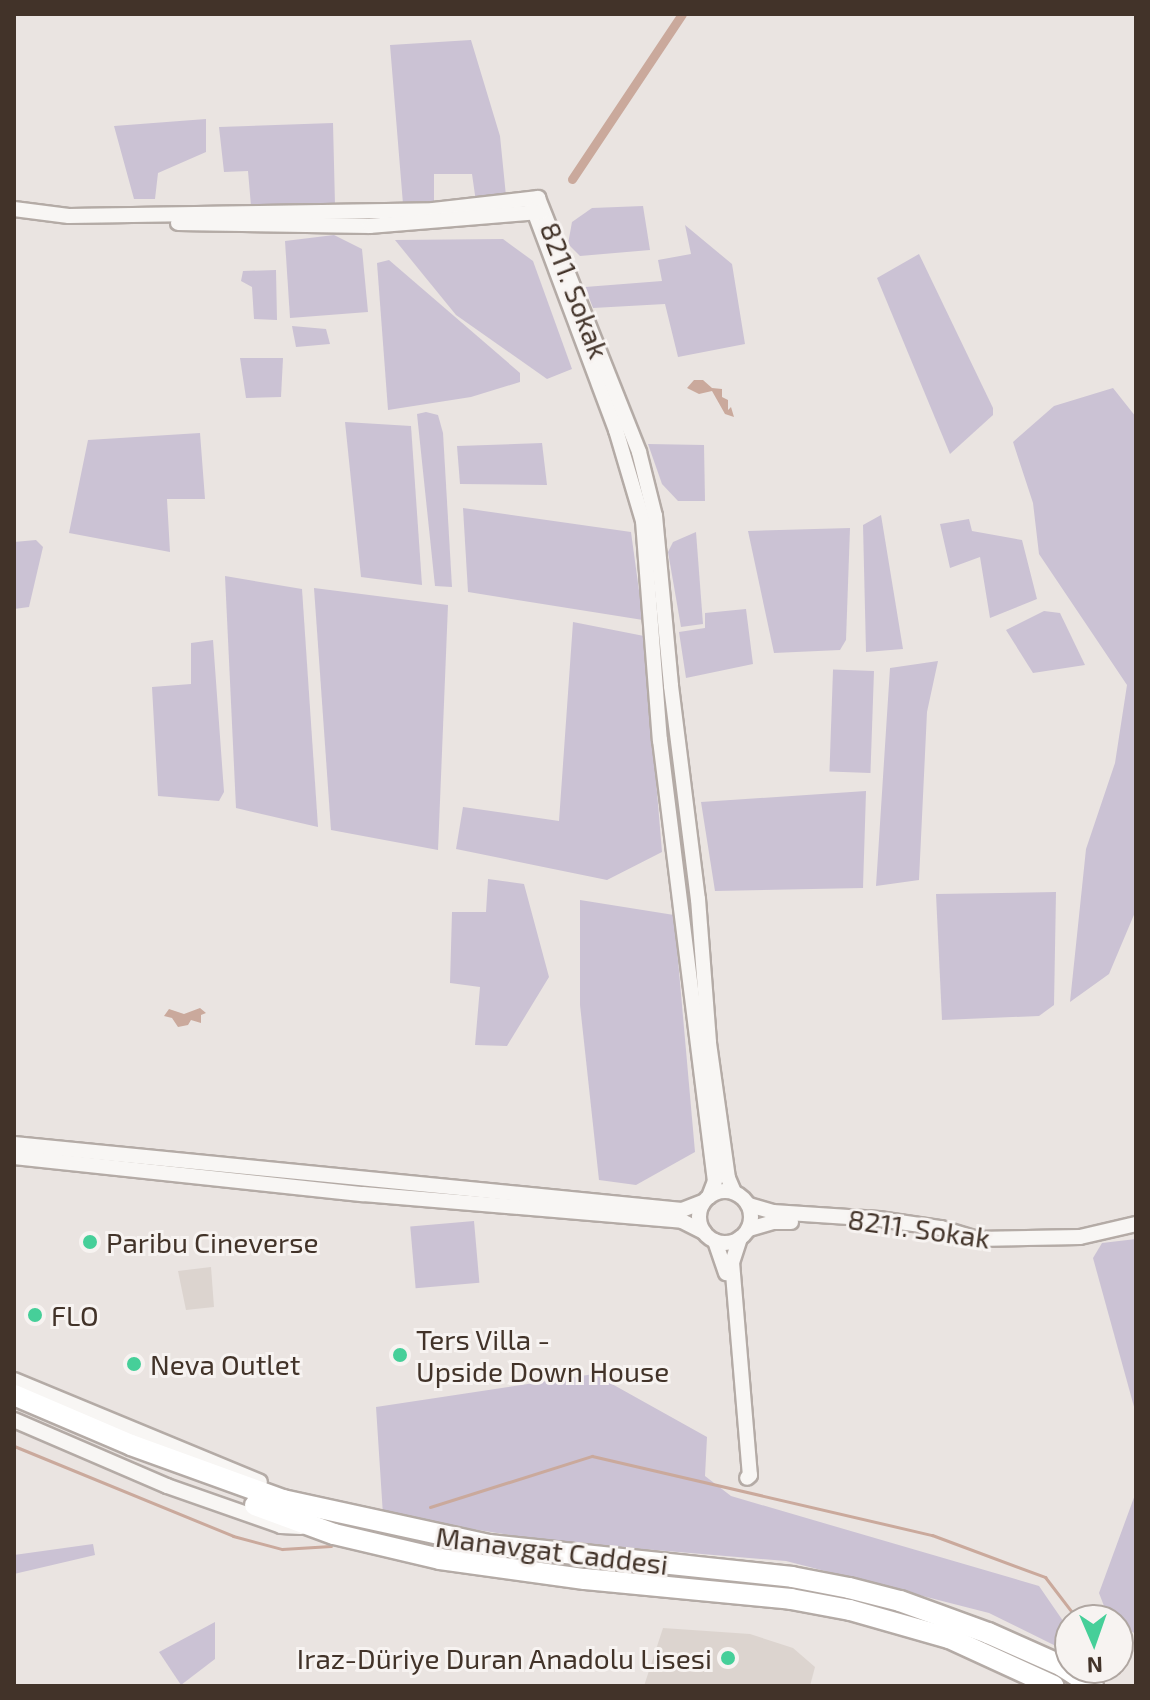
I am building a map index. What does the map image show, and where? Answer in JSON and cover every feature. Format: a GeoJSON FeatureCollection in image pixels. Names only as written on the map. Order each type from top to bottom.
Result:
{"type":"FeatureCollection","features":[{"type":"Feature","properties":{"kind":"highway","name":"Manavgat Caddesi"},"geometry":{"type":"LineString","coordinates":[[14,1395],[196,1470],[283,1500],[345,1516],[489,1545],[792,1577],[900,1601],[988,1633],[1062,1666],[1093,1686]]}},
{"type":"Feature","properties":{"kind":"highway","name":"Manavgat Caddesi"},"geometry":{"type":"LineString","coordinates":[[14,1408],[317,1528],[440,1559],[585,1579],[791,1599],[850,1610],[949,1638],[1054,1686]]}},
{"type":"Feature","properties":{"kind":"street","name":"8211. Sokak"},"geometry":{"type":"LineString","coordinates":[[14,209],[69,216],[536,208],[639,452],[655,516],[671,686],[698,899],[709,1043],[728,1178],[734,1192]]}},
{"type":"Feature","properties":{"kind":"street"},"geometry":{"type":"LineString","coordinates":[[14,219],[70,223],[370,226],[536,208],[616,430],[643,521],[660,740],[715,1181],[706,1199],[699,1222],[725,1262],[744,1475],[747,1478],[750,1475],[732,1262],[752,1216],[749,1205],[734,1192],[721,1191],[706,1199],[682,1210],[14,1144]]}},
{"type":"Feature","properties":{"kind":"street"},"geometry":{"type":"LineString","coordinates":[[14,1157],[363,1194],[682,1221],[710,1236],[730,1242],[773,1222],[904,1223]]}},
{"type":"Feature","properties":{"kind":"street","name":"8211. Sokak"},"geometry":{"type":"LineString","coordinates":[[749,1205],[773,1212],[904,1223],[941,1228],[976,1239],[1014,1241],[1080,1237],[1136,1224]]}},
{"type":"Feature","properties":{"kind":"street"},"geometry":{"type":"LineString","coordinates":[[14,1380],[345,1516]]}},
{"type":"Feature","properties":{"kind":"street"},"geometry":{"type":"LineString","coordinates":[[14,1420],[167,1486],[281,1526],[317,1528]]}},
{"type":"Feature","properties":{"kind":"shaded area"},"geometry":{"type":"Polygon","coordinates":[[[471,40],[500,136],[506,196],[476,202],[472,174],[434,174],[434,204],[403,204],[390,45],[471,40]]]}},
{"type":"Feature","properties":{"kind":"shaded area"},"geometry":{"type":"Polygon","coordinates":[[[206,119],[206,152],[158,173],[155,199],[134,199],[114,126],[206,119]]]}},
{"type":"Feature","properties":{"kind":"shaded area"},"geometry":{"type":"Polygon","coordinates":[[[333,123],[335,205],[251,206],[248,171],[224,172],[219,127],[333,123]]]}},
{"type":"Feature","properties":{"kind":"shaded area"},"geometry":{"type":"Polygon","coordinates":[[[643,206],[650,250],[580,256],[568,244],[572,222],[592,208],[643,206]]]}},
{"type":"Feature","properties":{"kind":"shaded area"},"geometry":{"type":"Polygon","coordinates":[[[685,225],[732,264],[745,344],[678,357],[665,304],[593,308],[585,287],[662,281],[658,260],[691,254],[685,225]]]}},
{"type":"Feature","properties":{"kind":"shaded area"},"geometry":{"type":"Polygon","coordinates":[[[334,235],[362,249],[368,312],[290,318],[285,241],[334,235]]]}},
{"type":"Feature","properties":{"kind":"shaded area"},"geometry":{"type":"Polygon","coordinates":[[[503,239],[533,261],[572,369],[547,379],[456,315],[395,240],[503,239]]]}},
{"type":"Feature","properties":{"kind":"shaded area"},"geometry":{"type":"Polygon","coordinates":[[[919,254],[993,408],[993,415],[950,454],[877,278],[919,254]]]}},
{"type":"Feature","properties":{"kind":"shaded area"},"geometry":{"type":"Polygon","coordinates":[[[389,260],[520,373],[520,382],[471,397],[388,410],[377,263],[389,260]]]}},
{"type":"Feature","properties":{"kind":"shaded area"},"geometry":{"type":"Polygon","coordinates":[[[276,270],[277,320],[254,319],[252,287],[241,281],[243,271],[276,270]]]}},
{"type":"Feature","properties":{"kind":"shaded area"},"geometry":{"type":"Polygon","coordinates":[[[292,326],[326,329],[330,344],[296,347],[292,326]]]}},
{"type":"Feature","properties":{"kind":"shaded area"},"geometry":{"type":"Polygon","coordinates":[[[240,358],[283,358],[281,397],[246,398],[240,358]]]}},
{"type":"Feature","properties":{"kind":"shaded area"},"geometry":{"type":"Polygon","coordinates":[[[694,380],[703,380],[712,388],[722,389],[722,397],[728,400],[728,410],[731,407],[734,417],[725,414],[712,391],[699,394],[687,388],[694,380]]]}},
{"type":"Feature","properties":{"kind":"shaded area"},"geometry":{"type":"Polygon","coordinates":[[[1113,388],[1136,417],[1136,910],[1109,974],[1070,1002],[1086,849],[1115,763],[1127,685],[1039,554],[1033,503],[1013,442],[1054,406],[1113,388]]]}},
{"type":"Feature","properties":{"kind":"shaded area"},"geometry":{"type":"Polygon","coordinates":[[[426,412],[438,415],[443,433],[452,587],[435,586],[417,414],[426,412]]]}},
{"type":"Feature","properties":{"kind":"shaded area"},"geometry":{"type":"Polygon","coordinates":[[[345,422],[411,426],[422,585],[361,577],[345,422]]]}},
{"type":"Feature","properties":{"kind":"shaded area"},"geometry":{"type":"Polygon","coordinates":[[[200,433],[205,499],[167,499],[170,552],[69,533],[88,440],[200,433]]]}},
{"type":"Feature","properties":{"kind":"shaded area"},"geometry":{"type":"Polygon","coordinates":[[[542,443],[547,485],[460,484],[457,446],[542,443]]]}},
{"type":"Feature","properties":{"kind":"shaded area"},"geometry":{"type":"Polygon","coordinates":[[[648,444],[704,445],[705,501],[678,501],[662,484],[648,444]]]}},
{"type":"Feature","properties":{"kind":"shaded area"},"geometry":{"type":"Polygon","coordinates":[[[463,508],[631,532],[643,620],[468,592],[463,508]]]}},
{"type":"Feature","properties":{"kind":"shaded area"},"geometry":{"type":"Polygon","coordinates":[[[881,515],[903,649],[866,652],[863,525],[881,515]]]}},
{"type":"Feature","properties":{"kind":"shaded area"},"geometry":{"type":"Polygon","coordinates":[[[969,519],[972,531],[1022,540],[1037,599],[990,618],[980,557],[950,568],[940,524],[969,519]]]}},
{"type":"Feature","properties":{"kind":"shaded area"},"geometry":{"type":"Polygon","coordinates":[[[850,528],[846,640],[840,650],[774,653],[748,531],[850,528]]]}},
{"type":"Feature","properties":{"kind":"shaded area"},"geometry":{"type":"Polygon","coordinates":[[[696,532],[703,624],[681,627],[668,552],[673,542],[696,532]]]}},
{"type":"Feature","properties":{"kind":"shaded area"},"geometry":{"type":"Polygon","coordinates":[[[36,540],[43,547],[29,607],[14,609],[14,542],[36,540]]]}},
{"type":"Feature","properties":{"kind":"shaded area"},"geometry":{"type":"Polygon","coordinates":[[[225,576],[302,589],[318,827],[236,808],[225,576]]]}},
{"type":"Feature","properties":{"kind":"shaded area"},"geometry":{"type":"Polygon","coordinates":[[[314,588],[448,605],[438,850],[331,830],[314,588]]]}},
{"type":"Feature","properties":{"kind":"shaded area"},"geometry":{"type":"Polygon","coordinates":[[[746,609],[753,664],[686,678],[679,632],[705,628],[705,613],[746,609]]]}},
{"type":"Feature","properties":{"kind":"shaded area"},"geometry":{"type":"Polygon","coordinates":[[[1044,611],[1060,613],[1085,665],[1033,673],[1006,630],[1044,611]]]}},
{"type":"Feature","properties":{"kind":"shaded area"},"geometry":{"type":"Polygon","coordinates":[[[573,622],[644,636],[662,852],[607,880],[456,849],[463,807],[559,821],[573,622]]]}},
{"type":"Feature","properties":{"kind":"shaded area"},"geometry":{"type":"Polygon","coordinates":[[[213,640],[224,792],[219,801],[158,796],[152,687],[191,684],[191,643],[213,640]]]}},
{"type":"Feature","properties":{"kind":"shaded area"},"geometry":{"type":"Polygon","coordinates":[[[938,661],[927,712],[919,880],[876,886],[890,668],[938,661]]]}},
{"type":"Feature","properties":{"kind":"shaded area"},"geometry":{"type":"Polygon","coordinates":[[[833,670],[874,671],[870,773],[829,772],[833,670]]]}},
{"type":"Feature","properties":{"kind":"shaded area"},"geometry":{"type":"Polygon","coordinates":[[[866,791],[863,888],[715,891],[701,802],[866,791]]]}},
{"type":"Feature","properties":{"kind":"shaded area"},"geometry":{"type":"Polygon","coordinates":[[[488,879],[524,884],[549,977],[507,1046],[475,1045],[480,987],[450,983],[452,912],[486,912],[488,879]]]}},
{"type":"Feature","properties":{"kind":"shaded area"},"geometry":{"type":"Polygon","coordinates":[[[1056,892],[1054,1005],[1039,1016],[942,1020],[936,894],[1056,892]]]}},
{"type":"Feature","properties":{"kind":"shaded area"},"geometry":{"type":"Polygon","coordinates":[[[580,900],[674,915],[695,1152],[636,1185],[599,1180],[580,1005],[580,900]]]}},
{"type":"Feature","properties":{"kind":"shaded area"},"geometry":{"type":"Polygon","coordinates":[[[200,1008],[206,1013],[201,1015],[201,1023],[191,1020],[188,1025],[178,1027],[172,1018],[164,1016],[169,1009],[184,1014],[200,1008]]]}},
{"type":"Feature","properties":{"kind":"shaded area"},"geometry":{"type":"Polygon","coordinates":[[[474,1221],[479,1283],[416,1288],[410,1227],[474,1221]]]}},
{"type":"Feature","properties":{"kind":"shaded area"},"geometry":{"type":"Polygon","coordinates":[[[1136,1239],[1136,1414],[1093,1258],[1102,1243],[1136,1239]]]}},
{"type":"Feature","properties":{"kind":"shaded area"},"geometry":{"type":"Polygon","coordinates":[[[211,1267],[214,1307],[186,1310],[178,1271],[211,1267]]]}},
{"type":"Feature","properties":{"kind":"shaded area"},"geometry":{"type":"Polygon","coordinates":[[[594,1374],[707,1437],[705,1476],[731,1496],[1039,1586],[1054,1608],[1054,1645],[989,1613],[786,1561],[548,1541],[383,1515],[376,1407],[594,1374]]]}},
{"type":"Feature","properties":{"kind":"shaded area"},"geometry":{"type":"Polygon","coordinates":[[[1136,1492],[1136,1634],[1134,1604],[1103,1604],[1099,1593],[1136,1492]]]}},
{"type":"Feature","properties":{"kind":"shaded area"},"geometry":{"type":"Polygon","coordinates":[[[93,1544],[95,1555],[14,1574],[14,1555],[93,1544]]]}},
{"type":"Feature","properties":{"kind":"shaded area"},"geometry":{"type":"Polygon","coordinates":[[[215,1622],[215,1659],[181,1685],[159,1652],[215,1622]]]}},
{"type":"Feature","properties":{"kind":"shaded area","name":"Iraz-Düriye Duran Anadolu Lisesi"},"geometry":{"type":"Polygon","coordinates":[[[663,1628],[750,1634],[793,1648],[815,1667],[810,1686],[644,1686],[663,1628]]]}},
{"type":"Feature","properties":{"kind":"waterway"},"geometry":{"type":"LineString","coordinates":[[572,179],[682,14]]}},
{"type":"Feature","properties":{"kind":"waterway"},"geometry":{"type":"LineString","coordinates":[[14,1446],[233,1536],[282,1549],[331,1546]]}},
{"type":"Feature","properties":{"kind":"waterway"},"geometry":{"type":"LineString","coordinates":[[430,1507],[592,1456],[932,1535],[1045,1577],[1066,1604]]}},
{"type":"Feature","properties":{"kind":"place","name":"Paribu Cineverse"},"geometry":{"type":"Point","coordinates":[90,1242]}},
{"type":"Feature","properties":{"kind":"place","name":"FLO"},"geometry":{"type":"Point","coordinates":[35,1315]}},
{"type":"Feature","properties":{"kind":"place","name":"Ters Villa - Upside Down House"},"geometry":{"type":"Point","coordinates":[400,1355]}},
{"type":"Feature","properties":{"kind":"place","name":"Neva Outlet"},"geometry":{"type":"Point","coordinates":[134,1364]}},
{"type":"Feature","properties":{"kind":"place","name":"Iraz-Düriye Duran Anadolu Lisesi"},"geometry":{"type":"Point","coordinates":[728,1658]}}]}
